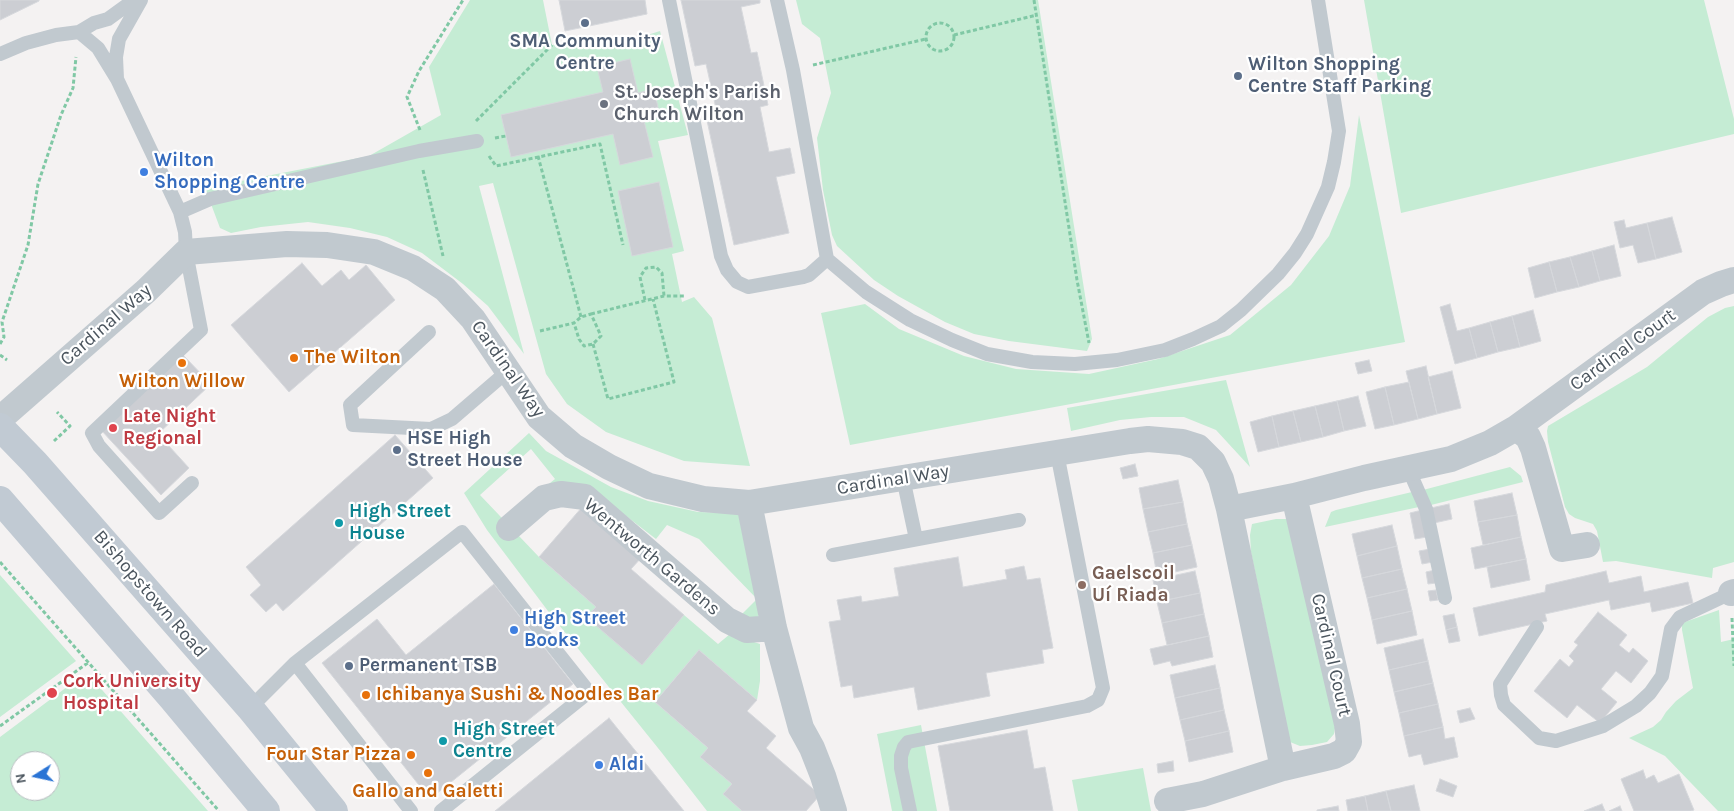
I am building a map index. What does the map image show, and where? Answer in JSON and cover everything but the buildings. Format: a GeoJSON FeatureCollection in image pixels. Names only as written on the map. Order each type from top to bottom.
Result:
{"type":"FeatureCollection","features":[{"type":"Feature","properties":{"kind":"main road","name":"Bishopstown Road"},"geometry":{"type":"LineString","coordinates":[[0,427],[35,463],[250,708],[334,811]]}},
{"type":"Feature","properties":{"kind":"main road"},"geometry":{"type":"LineString","coordinates":[[0,500],[165,690],[266,811]]}},
{"type":"Feature","properties":{"kind":"street","name":"Cardinal Way"},"geometry":{"type":"LineString","coordinates":[[0,419],[146,291],[186,252],[287,244],[327,245],[374,252],[413,268],[445,289],[473,319],[539,417],[573,446],[609,467],[649,486],[703,499],[749,503],[1148,439],[1182,442],[1198,447],[1213,462],[1221,479],[1229,509]]}},
{"type":"Feature","properties":{"kind":"street","name":"Cardinal Court"},"geometry":{"type":"LineString","coordinates":[[1229,509],[1294,496],[1451,459],[1490,443],[1516,428],[1698,296],[1721,284],[1734,280]]}},
{"type":"Feature","properties":{"kind":"street"},"geometry":{"type":"LineString","coordinates":[[1516,428],[1528,437],[1534,448],[1562,549],[1588,545]]}},
{"type":"Feature","properties":{"kind":"street","name":"Wentworth Gardens"},"geometry":{"type":"LineString","coordinates":[[509,528],[544,498],[560,494],[585,497],[728,620],[747,630],[774,628]]}},
{"type":"Feature","properties":{"kind":"street","name":"Cardinal Court"},"geometry":{"type":"LineString","coordinates":[[1167,801],[1203,794],[1282,768],[1334,756],[1344,751],[1349,742],[1347,724],[1294,496]]}},
{"type":"Feature","properties":{"kind":"street"},"geometry":{"type":"LineString","coordinates":[[749,503],[774,628],[801,728],[823,776],[834,811]]}},
{"type":"Feature","properties":{"kind":"street"},"geometry":{"type":"LineString","coordinates":[[1229,509],[1282,768]]}},
{"type":"Feature","properties":{"kind":"lane"},"geometry":{"type":"LineString","coordinates":[[0,54],[26,43],[56,35],[79,32],[94,23],[108,19],[134,0]]}},
{"type":"Feature","properties":{"kind":"lane"},"geometry":{"type":"LineString","coordinates":[[117,79],[116,56],[119,39],[141,0]]}},
{"type":"Feature","properties":{"kind":"lane"},"geometry":{"type":"LineString","coordinates":[[669,0],[721,256],[727,270],[737,282],[748,287],[809,275],[826,259]]}},
{"type":"Feature","properties":{"kind":"lane"},"geometry":{"type":"LineString","coordinates":[[777,0],[793,70],[826,259],[874,297],[910,320],[961,344],[987,354],[1032,362],[1074,364],[1117,360],[1165,350],[1221,326],[1241,310],[1278,274],[1295,253],[1307,234],[1328,187],[1339,132],[1318,0]]}},
{"type":"Feature","properties":{"kind":"lane"},"geometry":{"type":"LineString","coordinates":[[79,32],[98,48],[117,79],[180,212],[201,330],[92,433],[99,446],[159,513],[192,484]]}},
{"type":"Feature","properties":{"kind":"lane"},"geometry":{"type":"LineString","coordinates":[[180,212],[210,199],[419,152],[477,141]]}},
{"type":"Feature","properties":{"kind":"lane"},"geometry":{"type":"LineString","coordinates":[[429,332],[350,405],[353,425],[431,429],[452,419],[509,370]]}},
{"type":"Feature","properties":{"kind":"lane"},"geometry":{"type":"LineString","coordinates":[[910,811],[901,768],[901,756],[908,742],[1087,706],[1098,700],[1102,688],[1057,453]]}},
{"type":"Feature","properties":{"kind":"lane"},"geometry":{"type":"LineString","coordinates":[[1408,468],[1426,509],[1446,598]]}},
{"type":"Feature","properties":{"kind":"lane"},"geometry":{"type":"LineString","coordinates":[[904,478],[916,539]]}},
{"type":"Feature","properties":{"kind":"lane"},"geometry":{"type":"LineString","coordinates":[[833,555],[1019,520]]}},
{"type":"Feature","properties":{"kind":"lane"},"geometry":{"type":"LineString","coordinates":[[250,708],[294,663],[462,532],[589,692],[441,811]]}},
{"type":"Feature","properties":{"kind":"lane"},"geometry":{"type":"LineString","coordinates":[[1537,627],[1500,684],[1501,695],[1504,705],[1540,738],[1556,740],[1603,726],[1636,706],[1650,693],[1662,676],[1671,630],[1680,617],[1733,592]]}},
{"type":"Feature","properties":{"kind":"lane"},"geometry":{"type":"LineString","coordinates":[[294,663],[411,811]]}},
{"type":"Feature","properties":{"kind":"path"},"geometry":{"type":"LineString","coordinates":[[421,133],[407,96],[419,71],[463,0]]}},
{"type":"Feature","properties":{"kind":"path"},"geometry":{"type":"LineString","coordinates":[[1034,0],[1077,280],[1092,363]]}},
{"type":"Feature","properties":{"kind":"path"},"geometry":{"type":"LineString","coordinates":[[954,35],[1037,15]]}},
{"type":"Feature","properties":{"kind":"path"},"geometry":{"type":"LineString","coordinates":[[936,23],[950,26],[954,35],[953,43],[942,51],[933,50],[926,39],[928,29],[936,23]]}},
{"type":"Feature","properties":{"kind":"path"},"geometry":{"type":"LineString","coordinates":[[0,344],[4,337],[2,322],[28,245],[38,184],[61,116],[73,88],[79,32]]}},
{"type":"Feature","properties":{"kind":"path"},"geometry":{"type":"LineString","coordinates":[[793,70],[926,39]]}},
{"type":"Feature","properties":{"kind":"path"},"geometry":{"type":"LineString","coordinates":[[477,141],[496,166],[600,144],[623,245]]}},
{"type":"Feature","properties":{"kind":"path"},"geometry":{"type":"LineString","coordinates":[[538,156],[581,317]]}},
{"type":"Feature","properties":{"kind":"path"},"geometry":{"type":"LineString","coordinates":[[644,300],[640,277],[646,268],[656,266],[662,273],[664,296]]}},
{"type":"Feature","properties":{"kind":"path"},"geometry":{"type":"LineString","coordinates":[[540,330],[574,323],[581,317],[644,300],[664,296],[684,296]]}},
{"type":"Feature","properties":{"kind":"path"},"geometry":{"type":"LineString","coordinates":[[593,344],[608,399],[674,382],[653,299]]}},
{"type":"Feature","properties":{"kind":"path"},"geometry":{"type":"LineString","coordinates":[[574,323],[579,339],[584,346],[593,344],[601,336],[591,314]]}},
{"type":"Feature","properties":{"kind":"path"},"geometry":{"type":"LineString","coordinates":[[0,355],[8,360]]}},
{"type":"Feature","properties":{"kind":"path"},"geometry":{"type":"LineString","coordinates":[[54,441],[70,426],[57,412]]}},
{"type":"Feature","properties":{"kind":"path"},"geometry":{"type":"LineString","coordinates":[[0,562],[219,811]]}},
{"type":"Feature","properties":{"kind":"path"},"geometry":{"type":"LineString","coordinates":[[1733,592],[1734,666]]}},
{"type":"Feature","properties":{"kind":"path"},"geometry":{"type":"LineString","coordinates":[[0,726],[89,662]]}},
{"type":"Feature","properties":{"kind":"green space"},"geometry":{"type":"Polygon","coordinates":[[[470,0],[543,0],[552,45],[641,37],[660,31],[688,135],[658,141],[684,251],[672,254],[682,302],[694,297],[712,318],[750,466],[684,461],[606,432],[567,404],[546,374],[493,183],[479,186],[524,354],[488,306],[463,284],[422,253],[387,237],[350,228],[308,222],[261,227],[231,233],[220,228],[205,188],[369,156],[441,115],[429,67],[470,0]]]}},
{"type":"Feature","properties":{"kind":"green space"},"geometry":{"type":"Polygon","coordinates":[[[796,0],[1038,0],[1092,339],[1087,351],[1009,341],[974,334],[945,322],[898,296],[874,280],[837,246],[832,235],[823,190],[817,138],[831,93],[820,38],[802,24],[796,0]]]}},
{"type":"Feature","properties":{"kind":"green space"},"geometry":{"type":"Polygon","coordinates":[[[1364,0],[1704,0],[1734,119],[1734,134],[1401,213],[1364,0]]]}},
{"type":"Feature","properties":{"kind":"green space"},"geometry":{"type":"Polygon","coordinates":[[[1359,115],[1405,342],[850,445],[821,313],[865,304],[899,329],[964,356],[1016,369],[1089,374],[1158,359],[1230,335],[1291,285],[1329,236],[1350,186],[1359,115]]]}},
{"type":"Feature","properties":{"kind":"green space"},"geometry":{"type":"Polygon","coordinates":[[[1734,306],[1734,562],[1713,568],[1712,578],[1616,561],[1603,562],[1597,531],[1593,524],[1575,518],[1569,514],[1565,507],[1548,442],[1548,426],[1647,367],[1708,317],[1725,308],[1734,306]]]}},
{"type":"Feature","properties":{"kind":"green space"},"geometry":{"type":"Polygon","coordinates":[[[1226,380],[1250,467],[1216,430],[1184,417],[1151,417],[1120,420],[1071,431],[1067,408],[1226,380]]]}},
{"type":"Feature","properties":{"kind":"green space"},"geometry":{"type":"Polygon","coordinates":[[[529,433],[546,451],[611,487],[648,501],[698,512],[736,513],[752,519],[759,623],[741,615],[757,599],[699,539],[667,525],[656,539],[587,486],[545,487],[555,479],[531,449],[480,495],[539,557],[596,607],[587,617],[642,664],[684,615],[718,644],[730,634],[760,644],[760,681],[757,700],[699,650],[655,702],[708,748],[700,757],[732,784],[723,794],[742,811],[707,811],[551,615],[487,530],[464,493],[529,433]]]}},
{"type":"Feature","properties":{"kind":"green space"},"geometry":{"type":"Polygon","coordinates":[[[1510,467],[1521,476],[1523,482],[1431,505],[1423,490],[1510,467]]]}},
{"type":"Feature","properties":{"kind":"green space"},"geometry":{"type":"Polygon","coordinates":[[[1412,492],[1419,507],[1325,527],[1331,512],[1412,492]]]}},
{"type":"Feature","properties":{"kind":"green space"},"geometry":{"type":"Polygon","coordinates":[[[1276,519],[1287,519],[1336,722],[1334,734],[1327,742],[1312,745],[1300,746],[1290,742],[1251,552],[1250,535],[1252,524],[1276,519]]]}},
{"type":"Feature","properties":{"kind":"green space"},"geometry":{"type":"Polygon","coordinates":[[[0,575],[76,661],[0,717],[0,575]]]}},
{"type":"Feature","properties":{"kind":"green space"},"geometry":{"type":"Polygon","coordinates":[[[1719,610],[1721,642],[1734,639],[1734,811],[1718,811],[1665,756],[1629,738],[1653,727],[1676,701],[1693,688],[1682,623],[1719,610]]]}},
{"type":"Feature","properties":{"kind":"green space","name":"Cork University Hospital"},"geometry":{"type":"Polygon","coordinates":[[[89,675],[208,811],[0,811],[0,737],[79,678],[89,675]]]}},
{"type":"Feature","properties":{"kind":"green space"},"geometry":{"type":"Polygon","coordinates":[[[921,725],[937,811],[892,811],[877,734],[921,725]]]}},
{"type":"Feature","properties":{"kind":"green space"},"geometry":{"type":"Polygon","coordinates":[[[1143,768],[1151,811],[1078,811],[1072,780],[1143,768]]]}},
{"type":"Feature","properties":{"kind":"place","name":"SMA Community Centre"},"geometry":{"type":"Point","coordinates":[585,23]}},
{"type":"Feature","properties":{"kind":"place","name":"Wilton Shopping Centre Staff Parking"},"geometry":{"type":"Point","coordinates":[1238,76]}},
{"type":"Feature","properties":{"kind":"place","name":"St. Joseph's Parish Church Wilton"},"geometry":{"type":"Point","coordinates":[604,104]}},
{"type":"Feature","properties":{"kind":"place","name":"Wilton Shopping Centre"},"geometry":{"type":"Point","coordinates":[144,172]}},
{"type":"Feature","properties":{"kind":"place","name":"The Wilton"},"geometry":{"type":"Point","coordinates":[294,358]}},
{"type":"Feature","properties":{"kind":"place","name":"Wilton Willow"},"geometry":{"type":"Point","coordinates":[182,363]}},
{"type":"Feature","properties":{"kind":"place","name":"Late Night Regional"},"geometry":{"type":"Point","coordinates":[113,428]}},
{"type":"Feature","properties":{"kind":"place","name":"HSE High Street House"},"geometry":{"type":"Point","coordinates":[397,450]}},
{"type":"Feature","properties":{"kind":"place","name":"High Street House"},"geometry":{"type":"Point","coordinates":[339,523]}},
{"type":"Feature","properties":{"kind":"place","name":"Gaelscoil Uí Riada"},"geometry":{"type":"Point","coordinates":[1082,585]}},
{"type":"Feature","properties":{"kind":"place","name":"High Street Books"},"geometry":{"type":"Point","coordinates":[514,630]}},
{"type":"Feature","properties":{"kind":"place","name":"Permanent TSB"},"geometry":{"type":"Point","coordinates":[349,666]}},
{"type":"Feature","properties":{"kind":"place","name":"Cork University Hospital"},"geometry":{"type":"Point","coordinates":[52,693]}},
{"type":"Feature","properties":{"kind":"place","name":"Ichibanya Sushi & Noodles Bar"},"geometry":{"type":"Point","coordinates":[366,695]}},
{"type":"Feature","properties":{"kind":"place","name":"High Street Centre"},"geometry":{"type":"Point","coordinates":[443,741]}},
{"type":"Feature","properties":{"kind":"place","name":"Four Star Pizza"},"geometry":{"type":"Point","coordinates":[411,755]}},
{"type":"Feature","properties":{"kind":"place","name":"Aldi"},"geometry":{"type":"Point","coordinates":[599,765]}},
{"type":"Feature","properties":{"kind":"place","name":"Gallo and Galetti"},"geometry":{"type":"Point","coordinates":[428,773]}}]}
